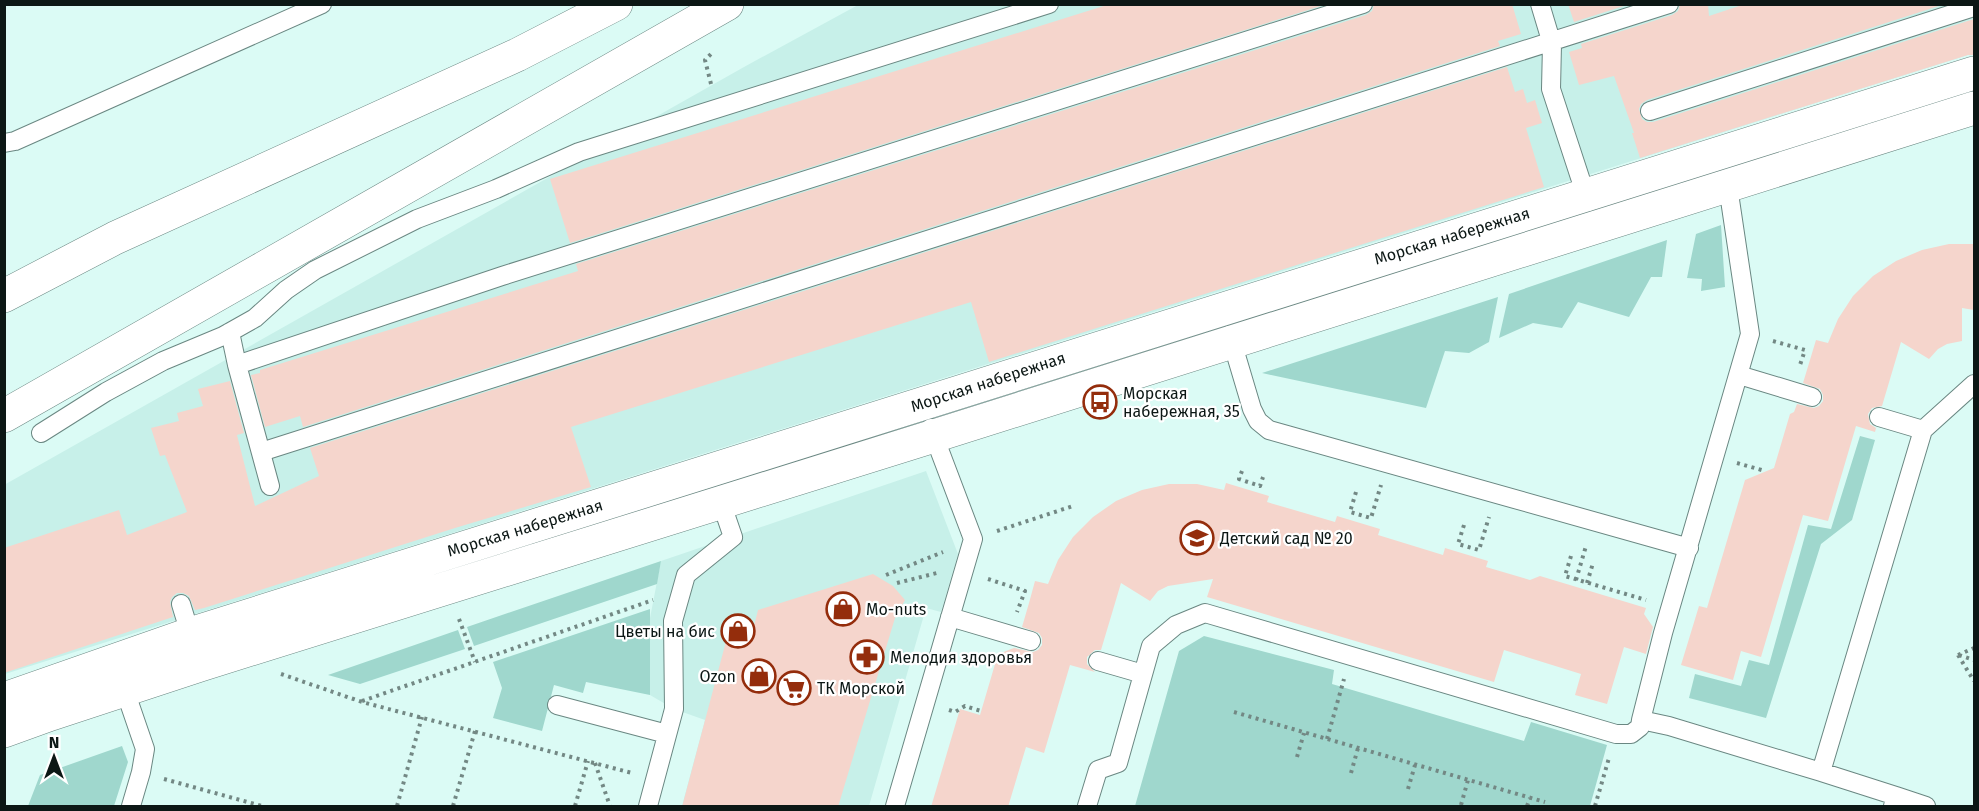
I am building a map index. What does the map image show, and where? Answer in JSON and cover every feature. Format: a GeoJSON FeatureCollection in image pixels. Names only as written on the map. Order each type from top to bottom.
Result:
{"type":"FeatureCollection","features":[{"type":"Feature","properties":{"kind":"street"},"geometry":{"type":"LineString","coordinates":[[4,296],[116,238],[517,55],[616,4]]}},
{"type":"Feature","properties":{"kind":"street"},"geometry":{"type":"LineString","coordinates":[[15,410],[727,4]]}},
{"type":"Feature","properties":{"kind":"street","name":"Морская набережная"},"geometry":{"type":"LineString","coordinates":[[4,731],[119,675],[186,619],[922,403],[1717,153],[1972,81]]}},
{"type":"Feature","properties":{"kind":"street","name":"Морская набережная"},"geometry":{"type":"LineString","coordinates":[[4,699],[119,675],[200,664],[934,436],[1974,108]]}},
{"type":"Feature","properties":{"kind":"lane"},"geometry":{"type":"LineString","coordinates":[[4,142],[15,141],[322,4]]}},
{"type":"Feature","properties":{"kind":"lane"},"geometry":{"type":"LineString","coordinates":[[40,433],[106,392],[255,318],[286,290],[315,270],[417,219],[496,189],[579,152],[1049,4]]}},
{"type":"Feature","properties":{"kind":"lane"},"geometry":{"type":"LineString","coordinates":[[237,365],[502,276],[1362,4]]}},
{"type":"Feature","properties":{"kind":"lane"},"geometry":{"type":"LineString","coordinates":[[1540,4],[1552,42],[1551,89],[1595,226]]}},
{"type":"Feature","properties":{"kind":"lane"},"geometry":{"type":"LineString","coordinates":[[261,452],[1669,4]]}},
{"type":"Feature","properties":{"kind":"lane"},"geometry":{"type":"LineString","coordinates":[[1650,111],[1974,7]]}},
{"type":"Feature","properties":{"kind":"lane"},"geometry":{"type":"LineString","coordinates":[[1088,807],[1098,770],[1118,763],[1151,646],[1176,626],[1205,613],[1616,734],[1631,734],[1640,727],[1663,633],[1750,334],[1727,185],[1717,153]]}},
{"type":"Feature","properties":{"kind":"lane"},"geometry":{"type":"LineString","coordinates":[[1661,171],[1672,202]]}},
{"type":"Feature","properties":{"kind":"lane"},"geometry":{"type":"LineString","coordinates":[[1502,220],[1514,252]]}},
{"type":"Feature","properties":{"kind":"lane"},"geometry":{"type":"LineString","coordinates":[[1221,309],[1252,410],[1258,421],[1269,430],[1689,548]]}},
{"type":"Feature","properties":{"kind":"lane"},"geometry":{"type":"LineString","coordinates":[[230,332],[270,486]]}},
{"type":"Feature","properties":{"kind":"lane"},"geometry":{"type":"LineString","coordinates":[[1739,375],[1812,397]]}},
{"type":"Feature","properties":{"kind":"lane"},"geometry":{"type":"LineString","coordinates":[[1821,772],[1923,430],[1974,384]]}},
{"type":"Feature","properties":{"kind":"lane"},"geometry":{"type":"LineString","coordinates":[[895,807],[973,539],[922,403]]}},
{"type":"Feature","properties":{"kind":"lane"},"geometry":{"type":"LineString","coordinates":[[1879,417],[1923,430]]}},
{"type":"Feature","properties":{"kind":"lane"},"geometry":{"type":"LineString","coordinates":[[648,807],[674,710],[673,621],[686,575],[733,537],[721,502]]}},
{"type":"Feature","properties":{"kind":"lane"},"geometry":{"type":"LineString","coordinates":[[950,617],[1031,641]]}},
{"type":"Feature","properties":{"kind":"lane"},"geometry":{"type":"LineString","coordinates":[[186,619],[200,664]]}},
{"type":"Feature","properties":{"kind":"lane"},"geometry":{"type":"LineString","coordinates":[[1098,661],[1143,674]]}},
{"type":"Feature","properties":{"kind":"lane"},"geometry":{"type":"LineString","coordinates":[[119,675],[145,748],[131,807]]}},
{"type":"Feature","properties":{"kind":"lane"},"geometry":{"type":"LineString","coordinates":[[557,705],[667,734]]}},
{"type":"Feature","properties":{"kind":"lane"},"geometry":{"type":"LineString","coordinates":[[1641,720],[1669,726],[1821,772],[1894,801],[1926,807]]}},
{"type":"Feature","properties":{"kind":"path"},"geometry":{"type":"LineString","coordinates":[[712,111],[715,94],[705,60],[717,48]]}},
{"type":"Feature","properties":{"kind":"path"},"geometry":{"type":"LineString","coordinates":[[1750,334],[1805,350],[1802,361]]}},
{"type":"Feature","properties":{"kind":"path"},"geometry":{"type":"LineString","coordinates":[[1356,492],[1350,512],[1371,518],[1388,463]]}},
{"type":"Feature","properties":{"kind":"path"},"geometry":{"type":"LineString","coordinates":[[1743,464],[1765,471]]}},
{"type":"Feature","properties":{"kind":"path"},"geometry":{"type":"LineString","coordinates":[[1242,471],[1239,479],[1260,486],[1263,477]]}},
{"type":"Feature","properties":{"kind":"path"},"geometry":{"type":"LineString","coordinates":[[1464,525],[1458,544],[1479,550],[1497,494]]}},
{"type":"Feature","properties":{"kind":"path"},"geometry":{"type":"LineString","coordinates":[[1571,556],[1565,576],[1672,608]]}},
{"type":"Feature","properties":{"kind":"path"},"geometry":{"type":"LineString","coordinates":[[1587,583],[1593,563]]}},
{"type":"Feature","properties":{"kind":"path"},"geometry":{"type":"LineString","coordinates":[[1576,580],[1579,569]]}},
{"type":"Feature","properties":{"kind":"path"},"geometry":{"type":"LineString","coordinates":[[1018,588],[1025,591],[1018,612]]}},
{"type":"Feature","properties":{"kind":"path"},"geometry":{"type":"LineString","coordinates":[[362,702],[682,590]]}},
{"type":"Feature","properties":{"kind":"path"},"geometry":{"type":"LineString","coordinates":[[459,618],[475,662]]}},
{"type":"Feature","properties":{"kind":"path"},"geometry":{"type":"LineString","coordinates":[[1958,655],[1974,648]]}},
{"type":"Feature","properties":{"kind":"path"},"geometry":{"type":"LineString","coordinates":[[1958,655],[1974,660]]}},
{"type":"Feature","properties":{"kind":"path"},"geometry":{"type":"LineString","coordinates":[[1958,655],[1974,681]]}},
{"type":"Feature","properties":{"kind":"path"},"geometry":{"type":"LineString","coordinates":[[1327,739],[1351,656]]}},
{"type":"Feature","properties":{"kind":"path"},"geometry":{"type":"LineString","coordinates":[[277,673],[362,702],[655,779]]}},
{"type":"Feature","properties":{"kind":"path"},"geometry":{"type":"LineString","coordinates":[[955,712],[965,706],[981,711]]}},
{"type":"Feature","properties":{"kind":"path"},"geometry":{"type":"LineString","coordinates":[[1234,712],[1545,802]]}},
{"type":"Feature","properties":{"kind":"path"},"geometry":{"type":"LineString","coordinates":[[397,807],[422,717]]}},
{"type":"Feature","properties":{"kind":"path"},"geometry":{"type":"LineString","coordinates":[[453,807],[475,731]]}},
{"type":"Feature","properties":{"kind":"path"},"geometry":{"type":"LineString","coordinates":[[1297,757],[1304,733]]}},
{"type":"Feature","properties":{"kind":"path"},"geometry":{"type":"LineString","coordinates":[[1351,773],[1358,748]]}},
{"type":"Feature","properties":{"kind":"path"},"geometry":{"type":"LineString","coordinates":[[575,807],[588,761]]}},
{"type":"Feature","properties":{"kind":"path"},"geometry":{"type":"LineString","coordinates":[[595,763],[610,807]]}},
{"type":"Feature","properties":{"kind":"path"},"geometry":{"type":"LineString","coordinates":[[1408,789],[1415,765]]}},
{"type":"Feature","properties":{"kind":"path"},"geometry":{"type":"LineString","coordinates":[[1461,805],[1468,780]]}},
{"type":"Feature","properties":{"kind":"path"},"geometry":{"type":"LineString","coordinates":[[185,784],[262,807]]}},
{"type":"Feature","properties":{"kind":"path"},"geometry":{"type":"LineString","coordinates":[[1527,807],[1530,798]]}},
{"type":"Feature","properties":{"kind":"shaded area"},"geometry":{"type":"Polygon","coordinates":[[[858,5],[1974,5],[1974,53],[5,674],[4,485],[744,67],[858,5]]]}},
{"type":"Feature","properties":{"kind":"shaded area"},"geometry":{"type":"Polygon","coordinates":[[[926,471],[958,554],[941,612],[926,608],[869,806],[682,806],[705,720],[674,709],[650,695],[650,618],[661,561],[926,471]]]}},
{"type":"Feature","properties":{"kind":"green space"},"geometry":{"type":"Polygon","coordinates":[[[1721,225],[1725,287],[1701,291],[1702,279],[1687,278],[1696,234],[1721,225]]]}},
{"type":"Feature","properties":{"kind":"green space"},"geometry":{"type":"Polygon","coordinates":[[[1667,240],[1662,277],[1651,277],[1629,317],[1578,302],[1562,328],[1533,323],[1499,338],[1509,294],[1667,240]]]}},
{"type":"Feature","properties":{"kind":"green space"},"geometry":{"type":"Polygon","coordinates":[[[1498,297],[1489,342],[1469,353],[1445,351],[1426,408],[1262,373],[1498,297]]]}},
{"type":"Feature","properties":{"kind":"green space"},"geometry":{"type":"Polygon","coordinates":[[[1860,436],[1875,440],[1852,520],[1821,544],[1766,718],[1689,698],[1695,674],[1741,686],[1749,660],[1769,665],[1808,525],[1831,529],[1860,436]]]}},
{"type":"Feature","properties":{"kind":"green space"},"geometry":{"type":"Polygon","coordinates":[[[661,561],[657,584],[474,646],[467,627],[661,561]]]}},
{"type":"Feature","properties":{"kind":"green space"},"geometry":{"type":"Polygon","coordinates":[[[650,609],[650,695],[586,682],[583,693],[554,685],[542,731],[493,718],[502,688],[493,662],[650,609]]]}},
{"type":"Feature","properties":{"kind":"green space"},"geometry":{"type":"Polygon","coordinates":[[[458,630],[465,649],[360,684],[328,675],[458,630]]]}},
{"type":"Feature","properties":{"kind":"green space"},"geometry":{"type":"Polygon","coordinates":[[[1204,636],[1334,670],[1332,684],[1524,741],[1531,722],[1607,745],[1590,806],[1135,806],[1179,651],[1204,636]]]}},
{"type":"Feature","properties":{"kind":"green space"},"geometry":{"type":"Polygon","coordinates":[[[122,746],[128,762],[114,806],[28,806],[40,775],[122,746]]]}},
{"type":"Feature","properties":{"kind":"building"},"geometry":{"type":"Polygon","coordinates":[[[1110,4],[1324,5],[570,243],[550,179],[1110,4]]]}},
{"type":"Feature","properties":{"kind":"building"},"geometry":{"type":"Polygon","coordinates":[[[1512,4],[1521,34],[1498,41],[1500,46],[303,427],[300,416],[265,427],[251,375],[260,373],[260,370],[578,271],[576,264],[1366,15],[1372,11],[1374,5],[1512,4]]]}},
{"type":"Feature","properties":{"kind":"building"},"geometry":{"type":"Polygon","coordinates":[[[1568,4],[1630,4],[1574,22],[1568,4]]]}},
{"type":"Feature","properties":{"kind":"building"},"geometry":{"type":"Polygon","coordinates":[[[1680,4],[1708,4],[1709,16],[1745,4],[1945,4],[1647,100],[1641,104],[1639,109],[1642,119],[1647,122],[1653,122],[1974,19],[1974,55],[1640,158],[1632,133],[1634,133],[1614,76],[1579,85],[1569,52],[1582,48],[1581,44],[1672,15],[1678,11],[1680,4]]]}},
{"type":"Feature","properties":{"kind":"building"},"geometry":{"type":"Polygon","coordinates":[[[1507,67],[1515,92],[1523,89],[1527,103],[1535,100],[1542,123],[1526,128],[1544,187],[989,362],[971,302],[571,427],[591,487],[204,608],[195,610],[189,596],[177,593],[170,602],[173,617],[4,673],[4,548],[119,510],[127,535],[187,512],[165,455],[160,456],[151,428],[179,421],[177,413],[203,406],[198,389],[230,381],[244,433],[237,435],[255,506],[319,476],[310,448],[1507,67]]]}},
{"type":"Feature","properties":{"kind":"building"},"geometry":{"type":"Polygon","coordinates":[[[1949,244],[1974,244],[1974,310],[1962,308],[1962,341],[1947,344],[1938,349],[1929,359],[1901,342],[1882,406],[1872,408],[1868,414],[1870,424],[1876,428],[1875,432],[1856,426],[1828,521],[1803,515],[1761,657],[1741,651],[1733,680],[1681,665],[1699,606],[1707,608],[1745,480],[1774,468],[1790,414],[1794,412],[1797,404],[1814,408],[1823,401],[1820,389],[1803,383],[1816,340],[1828,343],[1838,319],[1853,296],[1873,276],[1896,261],[1922,250],[1949,244]]]}},
{"type":"Feature","properties":{"kind":"building"},"geometry":{"type":"Polygon","coordinates":[[[1226,483],[1269,496],[1267,502],[1335,522],[1337,516],[1380,529],[1378,535],[1443,555],[1445,548],[1488,561],[1486,567],[1530,580],[1540,576],[1646,608],[1644,614],[1653,627],[1646,654],[1624,647],[1607,704],[1575,695],[1581,674],[1504,650],[1494,682],[1207,597],[1213,579],[1168,586],[1158,591],[1150,601],[1121,583],[1101,650],[1095,650],[1087,657],[1087,664],[1095,672],[1070,665],[1044,753],[1026,747],[1008,807],[931,807],[960,709],[980,715],[998,654],[1014,648],[1033,652],[1042,645],[1039,633],[1022,627],[1035,581],[1048,584],[1058,560],[1073,537],[1093,517],[1116,501],[1142,490],[1169,484],[1197,484],[1224,490],[1226,483]]]}},
{"type":"Feature","properties":{"kind":"building","name":"ТК Морской"},"geometry":{"type":"Polygon","coordinates":[[[873,574],[893,586],[905,600],[895,618],[838,807],[682,807],[733,615],[754,626],[758,610],[873,574]]]}},
{"type":"Feature","properties":{"kind":"place","name":"Морская набережная, 35"},"geometry":{"type":"Point","coordinates":[1100,402]}},
{"type":"Feature","properties":{"kind":"place","name":"Детский сад № 20"},"geometry":{"type":"Point","coordinates":[1197,538]}},
{"type":"Feature","properties":{"kind":"place","name":"Mo-nuts"},"geometry":{"type":"Point","coordinates":[843,609]}},
{"type":"Feature","properties":{"kind":"place","name":"Цветы на бис"},"geometry":{"type":"Point","coordinates":[738,631]}},
{"type":"Feature","properties":{"kind":"place","name":"Мелодия здоровья"},"geometry":{"type":"Point","coordinates":[867,657]}},
{"type":"Feature","properties":{"kind":"place","name":"Ozon"},"geometry":{"type":"Point","coordinates":[759,676]}},
{"type":"Feature","properties":{"kind":"place","name":"ТК Морской"},"geometry":{"type":"Point","coordinates":[794,688]}}]}
